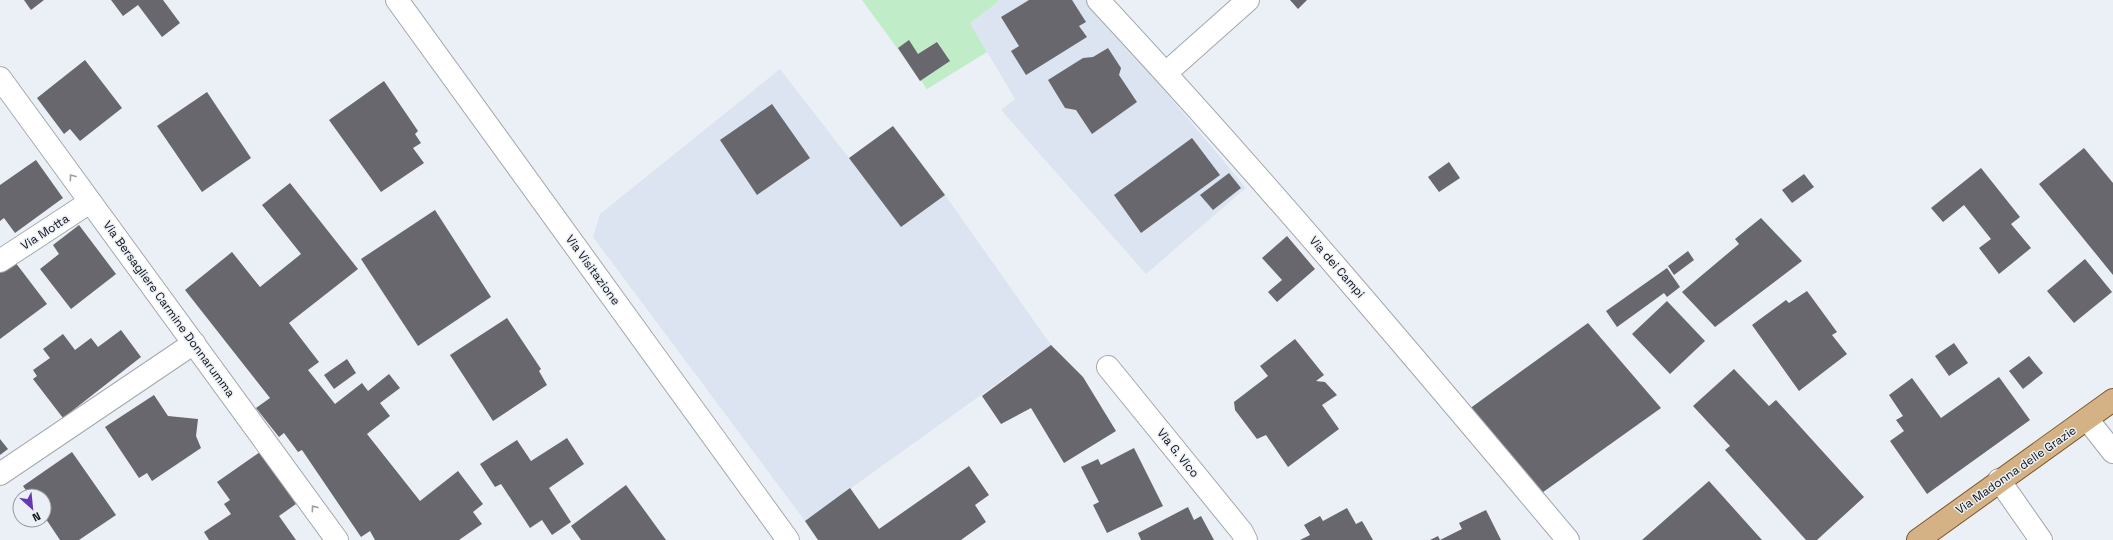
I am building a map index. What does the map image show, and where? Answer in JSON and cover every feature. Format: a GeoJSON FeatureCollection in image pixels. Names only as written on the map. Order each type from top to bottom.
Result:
{"type":"FeatureCollection","features":[{"type":"Feature","properties":{"kind":"main road","name":"Via Madonna delle Grazie"},"geometry":{"type":"LineString","coordinates":[[1918,540],[1999,480],[2113,400]]}},
{"type":"Feature","properties":{"kind":"street","name":"Via Visitazione"},"geometry":{"type":"LineString","coordinates":[[397,0],[788,540]]}},
{"type":"Feature","properties":{"kind":"street","name":"Via dei Campi"},"geometry":{"type":"LineString","coordinates":[[1098,0],[1166,73],[1363,296],[1568,540]]}},
{"type":"Feature","properties":{"kind":"street"},"geometry":{"type":"LineString","coordinates":[[1166,73],[1248,0]]}},
{"type":"Feature","properties":{"kind":"street","name":"Via Bersagliere Carmine Donnarumma"},"geometry":{"type":"LineString","coordinates":[[0,78],[337,540]]}},
{"type":"Feature","properties":{"kind":"street","name":"Via Motta"},"geometry":{"type":"LineString","coordinates":[[0,261],[90,202]]}},
{"type":"Feature","properties":{"kind":"street"},"geometry":{"type":"LineString","coordinates":[[0,474],[194,343]]}},
{"type":"Feature","properties":{"kind":"street","name":"Via G. Vico"},"geometry":{"type":"LineString","coordinates":[[1108,368],[1242,532],[1246,540]]}},
{"type":"Feature","properties":{"kind":"street"},"geometry":{"type":"LineString","coordinates":[[2087,419],[2113,452]]}},
{"type":"Feature","properties":{"kind":"street"},"geometry":{"type":"LineString","coordinates":[[1999,480],[2041,540]]}},
{"type":"Feature","properties":{"kind":"shaded area"},"geometry":{"type":"Polygon","coordinates":[[[997,0],[1089,0],[1246,188],[1146,274],[1001,110],[1015,99],[970,23],[998,2],[997,0]]]}},
{"type":"Feature","properties":{"kind":"shaded area"},"geometry":{"type":"Polygon","coordinates":[[[780,69],[849,158],[945,195],[1051,345],[805,521],[593,237],[600,214],[780,69]]]}},
{"type":"Feature","properties":{"kind":"green space"},"geometry":{"type":"Polygon","coordinates":[[[862,0],[997,0],[998,2],[970,23],[987,52],[927,89],[862,0]]]}},
{"type":"Feature","properties":{"kind":"building"},"geometry":{"type":"Polygon","coordinates":[[[24,0],[44,0],[31,10],[24,0]]]}},
{"type":"Feature","properties":{"kind":"building"},"geometry":{"type":"Polygon","coordinates":[[[111,0],[163,0],[180,23],[162,37],[138,5],[123,16],[111,0]]]}},
{"type":"Feature","properties":{"kind":"building"},"geometry":{"type":"Polygon","coordinates":[[[1029,0],[1072,0],[1086,22],[1079,26],[1087,37],[1026,75],[1011,51],[1019,46],[1001,17],[1029,0]]]}},
{"type":"Feature","properties":{"kind":"building"},"geometry":{"type":"Polygon","coordinates":[[[1290,0],[1307,0],[1298,9],[1290,0]]]}},
{"type":"Feature","properties":{"kind":"building"},"geometry":{"type":"Polygon","coordinates":[[[909,40],[918,54],[937,42],[950,61],[920,81],[898,48],[909,40]]]}},
{"type":"Feature","properties":{"kind":"building"},"geometry":{"type":"Polygon","coordinates":[[[1108,48],[1121,68],[1119,75],[1137,102],[1092,134],[1076,110],[1065,108],[1048,80],[1083,58],[1093,57],[1108,48]]]}},
{"type":"Feature","properties":{"kind":"building"},"geometry":{"type":"Polygon","coordinates":[[[85,60],[122,108],[80,141],[70,129],[64,134],[37,98],[85,60]]]}},
{"type":"Feature","properties":{"kind":"building"},"geometry":{"type":"Polygon","coordinates":[[[384,81],[418,131],[415,134],[421,143],[413,148],[424,163],[381,192],[329,120],[384,81]]]}},
{"type":"Feature","properties":{"kind":"building"},"geometry":{"type":"Polygon","coordinates":[[[207,92],[251,158],[202,192],[157,126],[207,92]]]}},
{"type":"Feature","properties":{"kind":"building"},"geometry":{"type":"Polygon","coordinates":[[[772,104],[810,158],[757,195],[720,140],[772,104]]]}},
{"type":"Feature","properties":{"kind":"building"},"geometry":{"type":"Polygon","coordinates":[[[893,126],[945,195],[901,227],[849,158],[893,126]]]}},
{"type":"Feature","properties":{"kind":"building"},"geometry":{"type":"Polygon","coordinates":[[[1192,138],[1220,175],[1141,233],[1114,195],[1192,138]]]}},
{"type":"Feature","properties":{"kind":"building"},"geometry":{"type":"Polygon","coordinates":[[[2084,148],[2113,183],[2113,275],[2039,184],[2084,148]]]}},
{"type":"Feature","properties":{"kind":"building"},"geometry":{"type":"Polygon","coordinates":[[[36,160],[63,198],[15,233],[4,218],[0,221],[0,185],[36,160]]]}},
{"type":"Feature","properties":{"kind":"building"},"geometry":{"type":"Polygon","coordinates":[[[1449,162],[1460,178],[1439,192],[1428,177],[1449,162]]]}},
{"type":"Feature","properties":{"kind":"building"},"geometry":{"type":"Polygon","coordinates":[[[1981,168],[2020,217],[2011,224],[2031,248],[1999,274],[1979,248],[1991,239],[1964,205],[1943,222],[1931,208],[1981,168]]]}},
{"type":"Feature","properties":{"kind":"building"},"geometry":{"type":"Polygon","coordinates":[[[1229,173],[1241,188],[1213,210],[1200,195],[1229,173]]]}},
{"type":"Feature","properties":{"kind":"building"},"geometry":{"type":"Polygon","coordinates":[[[1804,174],[1814,187],[1792,203],[1782,190],[1804,174]]]}},
{"type":"Feature","properties":{"kind":"building"},"geometry":{"type":"Polygon","coordinates":[[[290,183],[358,269],[289,323],[319,362],[308,370],[335,404],[362,383],[368,391],[389,374],[400,388],[380,403],[390,416],[367,434],[420,501],[458,471],[483,504],[473,512],[482,524],[459,540],[375,540],[370,531],[361,537],[302,450],[298,452],[284,433],[279,437],[256,408],[270,398],[185,290],[232,252],[260,287],[301,254],[262,205],[290,183]]]}},
{"type":"Feature","properties":{"kind":"building"},"geometry":{"type":"Polygon","coordinates":[[[435,210],[491,297],[418,346],[361,259],[435,210]]]}},
{"type":"Feature","properties":{"kind":"building"},"geometry":{"type":"Polygon","coordinates":[[[1761,218],[1802,261],[1715,327],[1682,292],[1739,244],[1735,239],[1761,218]]]}},
{"type":"Feature","properties":{"kind":"building"},"geometry":{"type":"Polygon","coordinates":[[[79,225],[116,274],[71,309],[40,269],[59,254],[53,245],[79,225]]]}},
{"type":"Feature","properties":{"kind":"building"},"geometry":{"type":"Polygon","coordinates":[[[1287,236],[1315,269],[1277,302],[1268,292],[1282,280],[1262,258],[1287,236]]]}},
{"type":"Feature","properties":{"kind":"building"},"geometry":{"type":"Polygon","coordinates":[[[1688,251],[1694,260],[1674,275],[1668,266],[1688,251]]]}},
{"type":"Feature","properties":{"kind":"building"},"geometry":{"type":"Polygon","coordinates":[[[12,258],[47,304],[0,339],[0,267],[12,258]]]}},
{"type":"Feature","properties":{"kind":"building"},"geometry":{"type":"Polygon","coordinates":[[[2085,259],[2112,292],[2074,323],[2047,291],[2085,259]]]}},
{"type":"Feature","properties":{"kind":"building"},"geometry":{"type":"Polygon","coordinates":[[[1667,268],[1680,287],[1667,297],[1664,293],[1617,327],[1606,311],[1667,268]]]}},
{"type":"Feature","properties":{"kind":"building"},"geometry":{"type":"Polygon","coordinates":[[[1807,291],[1837,332],[1832,335],[1847,354],[1799,391],[1752,325],[1786,300],[1789,303],[1807,291]]]}},
{"type":"Feature","properties":{"kind":"building"},"geometry":{"type":"Polygon","coordinates":[[[1667,301],[1705,341],[1670,374],[1632,334],[1667,301]]]}},
{"type":"Feature","properties":{"kind":"building"},"geometry":{"type":"Polygon","coordinates":[[[507,318],[541,369],[539,371],[547,385],[493,421],[450,355],[507,318]]]}},
{"type":"Feature","properties":{"kind":"building"},"geometry":{"type":"Polygon","coordinates":[[[1588,323],[1661,408],[1539,495],[1465,412],[1588,323]]]}},
{"type":"Feature","properties":{"kind":"building"},"geometry":{"type":"Polygon","coordinates":[[[121,330],[141,357],[63,418],[33,379],[37,376],[33,370],[50,358],[43,349],[63,334],[75,350],[91,338],[98,347],[121,330]]]}},
{"type":"Feature","properties":{"kind":"building"},"geometry":{"type":"Polygon","coordinates":[[[1295,339],[1324,375],[1316,381],[1325,382],[1337,395],[1322,405],[1339,429],[1288,467],[1266,435],[1257,439],[1235,410],[1234,402],[1268,376],[1260,366],[1295,339]]]}},
{"type":"Feature","properties":{"kind":"building"},"geometry":{"type":"Polygon","coordinates":[[[1954,343],[1968,363],[1949,376],[1935,356],[1954,343]]]}},
{"type":"Feature","properties":{"kind":"building"},"geometry":{"type":"Polygon","coordinates":[[[1051,345],[1083,377],[1116,431],[1064,463],[1031,408],[1001,424],[982,396],[1051,345]]]}},
{"type":"Feature","properties":{"kind":"building"},"geometry":{"type":"Polygon","coordinates":[[[2029,356],[2043,373],[2023,389],[2009,371],[2029,356]]]}},
{"type":"Feature","properties":{"kind":"building"},"geometry":{"type":"Polygon","coordinates":[[[347,359],[356,373],[334,389],[324,375],[347,359]]]}},
{"type":"Feature","properties":{"kind":"building"},"geometry":{"type":"Polygon","coordinates":[[[1734,369],[1769,406],[1776,400],[1864,497],[1817,540],[1806,540],[1725,450],[1730,446],[1693,406],[1734,369]]]}},
{"type":"Feature","properties":{"kind":"building"},"geometry":{"type":"Polygon","coordinates":[[[1999,377],[2030,420],[1927,494],[1890,441],[1904,431],[1896,420],[1903,416],[1889,395],[1912,378],[1941,418],[1999,377]]]}},
{"type":"Feature","properties":{"kind":"building"},"geometry":{"type":"Polygon","coordinates":[[[154,395],[168,416],[198,419],[196,436],[201,448],[152,481],[147,473],[139,478],[105,427],[154,395]]]}},
{"type":"Feature","properties":{"kind":"building"},"geometry":{"type":"Polygon","coordinates":[[[567,438],[584,464],[549,488],[571,522],[552,535],[542,520],[530,528],[501,484],[495,487],[480,464],[517,440],[531,461],[567,438]]]}},
{"type":"Feature","properties":{"kind":"building"},"geometry":{"type":"Polygon","coordinates":[[[0,439],[8,449],[0,455],[0,439]]]}},
{"type":"Feature","properties":{"kind":"building"},"geometry":{"type":"Polygon","coordinates":[[[1134,448],[1163,506],[1107,533],[1093,505],[1099,502],[1081,467],[1098,459],[1101,465],[1134,448]]]}},
{"type":"Feature","properties":{"kind":"building"},"geometry":{"type":"Polygon","coordinates":[[[72,452],[116,515],[79,540],[60,540],[52,528],[52,488],[24,488],[23,486],[72,452]]]}},
{"type":"Feature","properties":{"kind":"building"},"geometry":{"type":"Polygon","coordinates":[[[260,452],[296,504],[279,516],[296,540],[209,540],[204,532],[231,514],[224,504],[230,500],[217,482],[260,452]]]}},
{"type":"Feature","properties":{"kind":"building"},"geometry":{"type":"Polygon","coordinates":[[[969,466],[989,495],[975,505],[986,522],[961,540],[818,540],[805,521],[850,488],[879,529],[969,466]]]}},
{"type":"Feature","properties":{"kind":"building"},"geometry":{"type":"Polygon","coordinates":[[[1709,481],[1762,540],[1642,540],[1709,481]]]}},
{"type":"Feature","properties":{"kind":"building"},"geometry":{"type":"Polygon","coordinates":[[[626,485],[666,540],[581,540],[571,526],[626,485]]]}},
{"type":"Feature","properties":{"kind":"building"},"geometry":{"type":"Polygon","coordinates":[[[1188,507],[1194,520],[1201,516],[1214,540],[1141,540],[1138,533],[1188,507]]]}},
{"type":"Feature","properties":{"kind":"building"},"geometry":{"type":"Polygon","coordinates":[[[1347,508],[1356,524],[1362,521],[1373,540],[1300,540],[1310,535],[1304,525],[1320,516],[1323,521],[1347,508]]]}},
{"type":"Feature","properties":{"kind":"building"},"geometry":{"type":"Polygon","coordinates":[[[1486,510],[1501,540],[1440,540],[1462,529],[1459,523],[1486,510]]]}},
{"type":"Feature","properties":{"kind":"building"},"geometry":{"type":"Polygon","coordinates":[[[1438,536],[1440,540],[1430,540],[1438,536]]]}}]}
